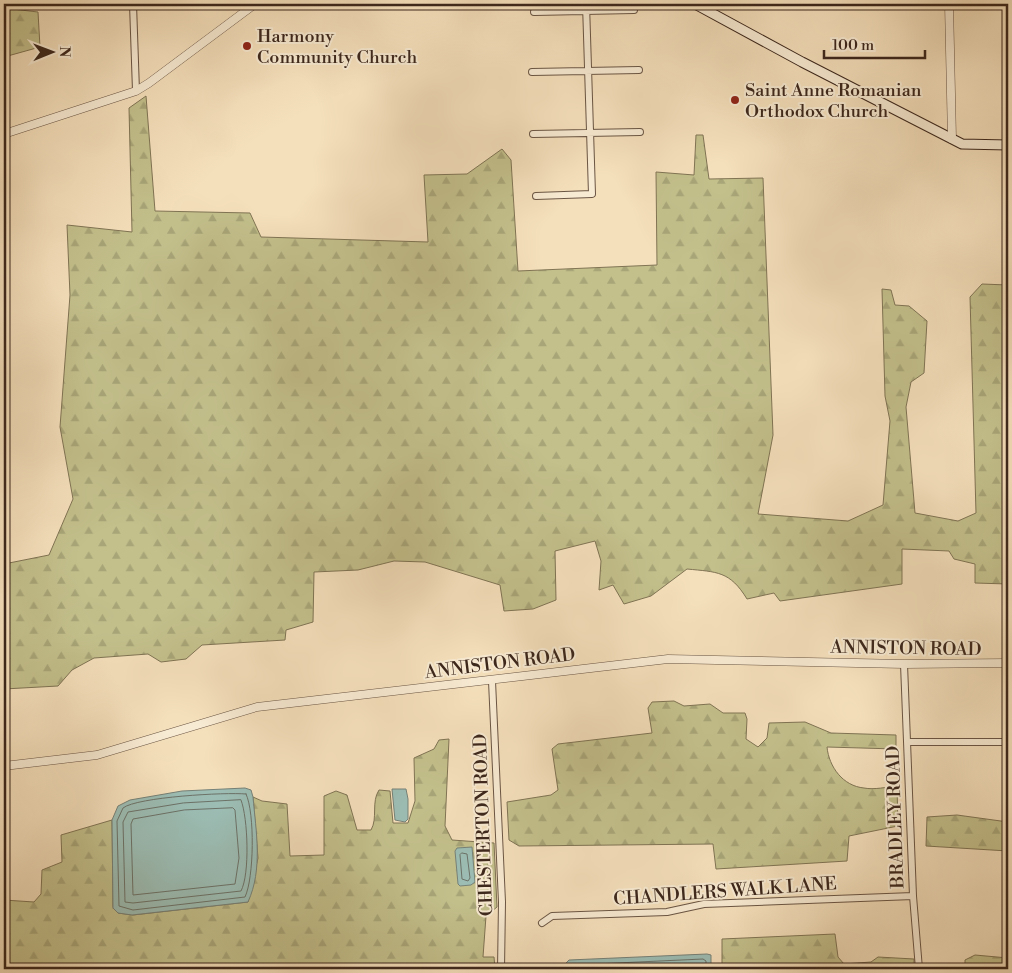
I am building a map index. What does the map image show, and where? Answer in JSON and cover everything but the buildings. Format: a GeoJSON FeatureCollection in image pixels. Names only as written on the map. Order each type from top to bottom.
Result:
{"type":"FeatureCollection","features":[{"type":"Feature","properties":{"kind":"main road"},"geometry":{"type":"LineString","coordinates":[[254,4],[284,4]]}},
{"type":"Feature","properties":{"kind":"main road"},"geometry":{"type":"LineString","coordinates":[[695,4],[802,62],[962,144],[979,146],[1008,145]]}},
{"type":"Feature","properties":{"kind":"street"},"geometry":{"type":"LineString","coordinates":[[133,4],[136,91]]}},
{"type":"Feature","properties":{"kind":"street"},"geometry":{"type":"LineString","coordinates":[[4,134],[136,91],[254,4]]}},
{"type":"Feature","properties":{"kind":"street"},"geometry":{"type":"LineString","coordinates":[[949,4],[952,139]]}},
{"type":"Feature","properties":{"kind":"street"},"geometry":{"type":"LineString","coordinates":[[536,196],[592,194],[586,7]]}},
{"type":"Feature","properties":{"kind":"street"},"geometry":{"type":"LineString","coordinates":[[534,12],[586,7],[634,10]]}},
{"type":"Feature","properties":{"kind":"street"},"geometry":{"type":"LineString","coordinates":[[532,72],[639,70]]}},
{"type":"Feature","properties":{"kind":"street"},"geometry":{"type":"LineString","coordinates":[[533,134],[640,132]]}},
{"type":"Feature","properties":{"kind":"street","name":"ANNISTON ROAD"},"geometry":{"type":"LineString","coordinates":[[4,766],[97,754],[257,707],[688,658],[904,664],[1008,664]]}},
{"type":"Feature","properties":{"kind":"street","name":"BRADLEY ROAD"},"geometry":{"type":"LineString","coordinates":[[904,664],[913,896],[919,969]]}},
{"type":"Feature","properties":{"kind":"street","name":"CHESTERTON ROAD"},"geometry":{"type":"LineString","coordinates":[[492,681],[502,902],[501,969]]}},
{"type":"Feature","properties":{"kind":"street"},"geometry":{"type":"LineString","coordinates":[[908,742],[1008,742]]}},
{"type":"Feature","properties":{"kind":"street","name":"CHANDLERS WALK LANE"},"geometry":{"type":"LineString","coordinates":[[542,923],[552,916],[666,912],[704,904],[913,896]]}},
{"type":"Feature","properties":{"kind":"green space"},"geometry":{"type":"Polygon","coordinates":[[[4,8],[38,12],[40,47],[4,57],[4,8]]]}},
{"type":"Feature","properties":{"kind":"green space"},"geometry":{"type":"Polygon","coordinates":[[[146,96],[155,211],[250,213],[261,237],[428,242],[424,175],[467,174],[502,149],[511,160],[518,271],[657,265],[656,172],[694,175],[696,135],[703,135],[709,179],[763,178],[773,435],[758,514],[848,521],[883,505],[890,421],[885,396],[882,289],[891,290],[895,305],[909,306],[927,321],[924,373],[911,382],[906,407],[915,513],[958,521],[976,513],[970,297],[982,284],[1008,285],[1008,584],[975,583],[975,564],[954,559],[949,551],[902,549],[902,584],[780,601],[774,593],[747,599],[735,583],[722,575],[715,572],[687,569],[651,596],[624,604],[613,585],[599,590],[601,561],[595,541],[555,551],[556,600],[533,609],[504,611],[500,585],[425,562],[394,561],[358,570],[314,572],[313,622],[286,630],[285,640],[202,645],[186,659],[161,662],[148,654],[94,658],[72,670],[58,686],[4,689],[4,564],[49,555],[73,499],[60,427],[70,295],[67,225],[132,232],[129,108],[146,96]]]}},
{"type":"Feature","properties":{"kind":"green space"},"geometry":{"type":"Polygon","coordinates":[[[674,701],[684,706],[710,704],[723,713],[745,713],[747,719],[746,739],[758,747],[767,738],[769,723],[805,722],[831,733],[896,735],[896,749],[827,747],[834,768],[850,784],[868,789],[897,786],[898,826],[849,836],[847,861],[716,869],[713,844],[519,846],[509,840],[507,802],[551,795],[558,790],[552,749],[558,744],[652,733],[648,708],[652,702],[674,701]]]}},
{"type":"Feature","properties":{"kind":"green space"},"geometry":{"type":"Polygon","coordinates":[[[449,739],[445,826],[452,840],[494,843],[497,907],[486,916],[483,957],[494,957],[495,969],[4,969],[4,900],[34,902],[41,894],[42,870],[62,862],[61,835],[112,820],[113,907],[118,913],[133,915],[248,902],[258,858],[253,797],[262,801],[287,804],[290,856],[324,855],[324,796],[336,791],[347,795],[357,830],[371,830],[379,790],[390,791],[393,823],[408,823],[415,801],[414,758],[434,749],[439,740],[449,739]]]}},
{"type":"Feature","properties":{"kind":"green space"},"geometry":{"type":"Polygon","coordinates":[[[957,815],[1008,822],[1008,851],[926,846],[927,817],[957,815]]]}},
{"type":"Feature","properties":{"kind":"green space"},"geometry":{"type":"Polygon","coordinates":[[[835,934],[838,957],[844,964],[871,962],[878,957],[914,959],[914,969],[722,969],[722,939],[835,934]]]}},
{"type":"Feature","properties":{"kind":"green space"},"geometry":{"type":"Polygon","coordinates":[[[975,955],[1008,958],[1008,969],[965,969],[965,960],[975,955]]]}},
{"type":"Feature","properties":{"kind":"water"},"geometry":{"type":"Polygon","coordinates":[[[245,788],[251,790],[253,797],[257,837],[256,877],[248,902],[132,915],[118,913],[113,908],[112,820],[118,806],[130,800],[182,791],[245,788]]]}},
{"type":"Feature","properties":{"kind":"water"},"geometry":{"type":"Polygon","coordinates":[[[392,789],[406,789],[408,819],[405,822],[395,820],[392,789]]]}},
{"type":"Feature","properties":{"kind":"water"},"geometry":{"type":"Polygon","coordinates":[[[472,847],[475,882],[471,885],[460,886],[458,884],[455,851],[457,848],[472,847]]]}},
{"type":"Feature","properties":{"kind":"water"},"geometry":{"type":"Polygon","coordinates":[[[711,955],[711,969],[566,969],[565,964],[569,960],[711,955]]]}},
{"type":"Feature","properties":{"kind":"place","name":"Harmony Community Church"},"geometry":{"type":"Point","coordinates":[247,46]}},
{"type":"Feature","properties":{"kind":"place","name":"Saint Anne Romanian Orthodox Church"},"geometry":{"type":"Point","coordinates":[735,100]}}]}
